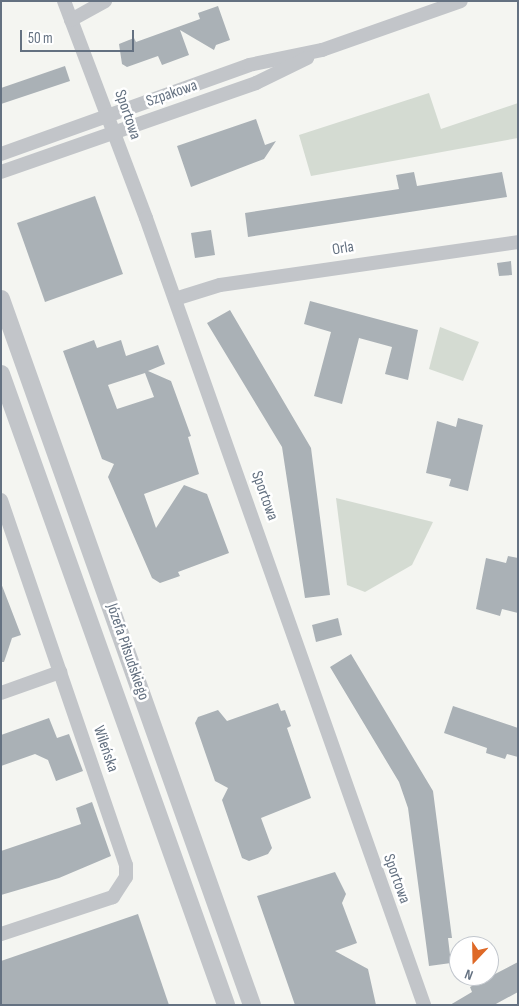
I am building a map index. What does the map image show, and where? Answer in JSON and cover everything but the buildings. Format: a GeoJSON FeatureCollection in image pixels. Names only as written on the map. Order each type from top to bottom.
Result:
{"type":"FeatureCollection","features":[{"type":"Feature","properties":{"kind":"street","name":"Sportowa"},"geometry":{"type":"LineString","coordinates":[[64,1],[109,117],[175,299],[424,1005]]}},
{"type":"Feature","properties":{"kind":"street"},"geometry":{"type":"LineString","coordinates":[[71,20],[105,1]]}},
{"type":"Feature","properties":{"kind":"street","name":"Szpakowa"},"geometry":{"type":"LineString","coordinates":[[1,154],[249,66],[322,50],[461,1]]}},
{"type":"Feature","properties":{"kind":"street","name":"Szpakowa"},"geometry":{"type":"LineString","coordinates":[[1,172],[256,83],[322,50]]}},
{"type":"Feature","properties":{"kind":"street","name":"Orla"},"geometry":{"type":"LineString","coordinates":[[175,299],[220,285],[518,242]]}},
{"type":"Feature","properties":{"kind":"street","name":"Józefa Piłsudskiego"},"geometry":{"type":"LineString","coordinates":[[1,299],[252,1005]]}},
{"type":"Feature","properties":{"kind":"street","name":"Józefa Piłsudskiego"},"geometry":{"type":"LineString","coordinates":[[1,374],[226,1005]]}},
{"type":"Feature","properties":{"kind":"street","name":"Wileńska"},"geometry":{"type":"LineString","coordinates":[[1,500],[126,865],[126,877],[114,897],[1,934]]}},
{"type":"Feature","properties":{"kind":"street"},"geometry":{"type":"LineString","coordinates":[[1,693],[60,672]]}},
{"type":"Feature","properties":{"kind":"shaded area"},"geometry":{"type":"Polygon","coordinates":[[[429,93],[441,129],[518,103],[518,138],[311,176],[299,135],[429,93]]]}},
{"type":"Feature","properties":{"kind":"shaded area"},"geometry":{"type":"Polygon","coordinates":[[[440,327],[479,342],[463,381],[429,369],[440,327]]]}},
{"type":"Feature","properties":{"kind":"shaded area"},"geometry":{"type":"Polygon","coordinates":[[[336,498],[433,522],[412,565],[365,592],[347,585],[336,498]]]}}]}
